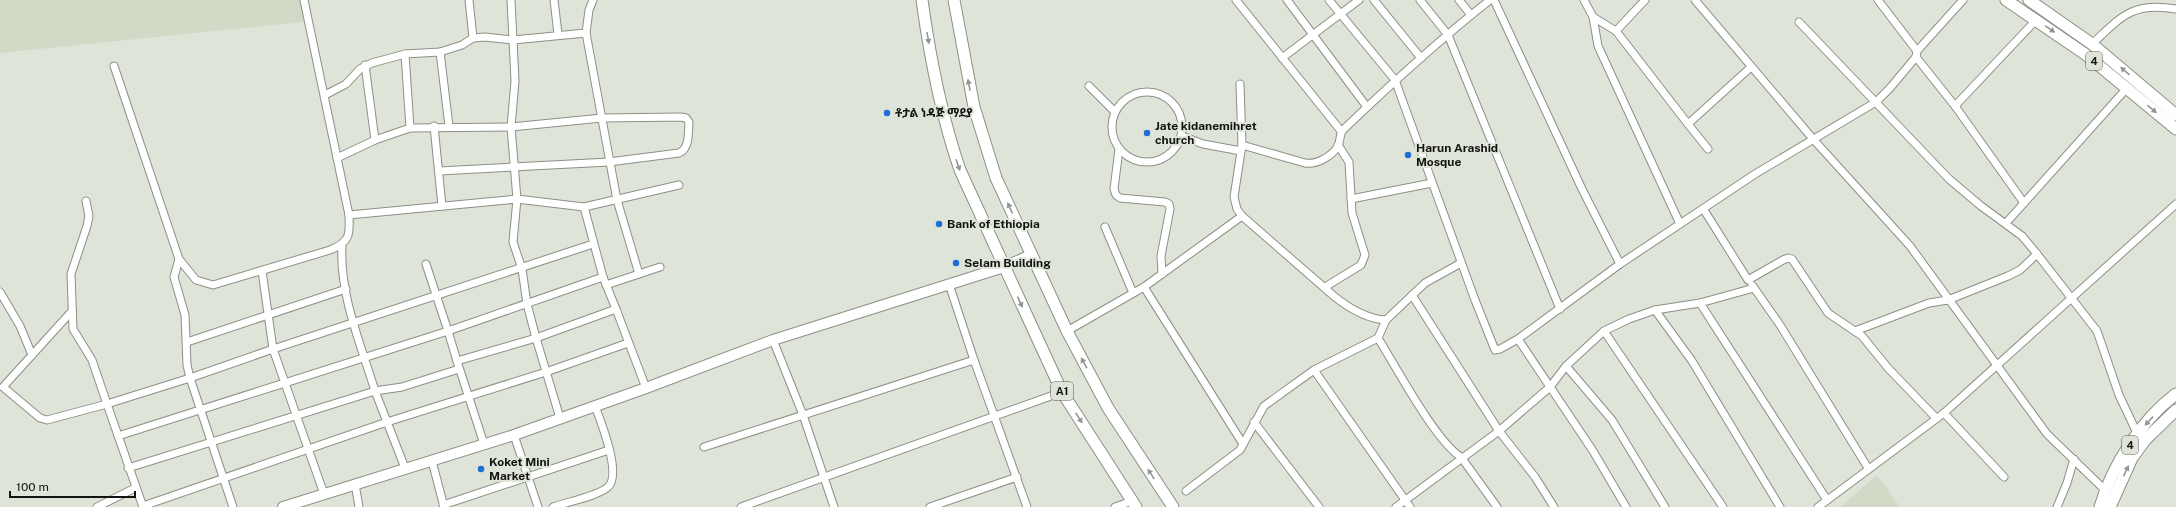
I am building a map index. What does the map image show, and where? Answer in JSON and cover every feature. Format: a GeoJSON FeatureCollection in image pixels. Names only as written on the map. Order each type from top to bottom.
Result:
{"type":"FeatureCollection","features":[{"type":"Feature","properties":{"kind":"main road","name":"A1"},"geometry":{"type":"LineString","coordinates":[[922,0],[938,98],[960,170],[1062,392],[1134,504]]}},
{"type":"Feature","properties":{"kind":"main road"},"geometry":{"type":"LineString","coordinates":[[954,0],[974,107],[996,178],[1030,255],[1067,331],[1108,408],[1173,507]]}},
{"type":"Feature","properties":{"kind":"main road","name":"4"},"geometry":{"type":"LineString","coordinates":[[2006,0],[2037,19],[2086,54],[2176,129]]}},
{"type":"Feature","properties":{"kind":"main road"},"geometry":{"type":"LineString","coordinates":[[2029,0],[2092,44],[2176,115]]}},
{"type":"Feature","properties":{"kind":"main road","name":"4"},"geometry":{"type":"LineString","coordinates":[[2100,507],[2106,490],[2138,433],[2176,394]]}},
{"type":"Feature","properties":{"kind":"main road"},"geometry":{"type":"LineString","coordinates":[[2110,507],[2132,458],[2146,439],[2176,410]]}},
{"type":"Feature","properties":{"kind":"street"},"geometry":{"type":"LineString","coordinates":[[304,0],[349,215],[350,229],[348,237],[342,245],[341,263],[346,289],[354,321],[376,391],[405,468]]}},
{"type":"Feature","properties":{"kind":"street"},"geometry":{"type":"LineString","coordinates":[[469,0],[473,38]]}},
{"type":"Feature","properties":{"kind":"street"},"geometry":{"type":"LineString","coordinates":[[511,0],[515,81],[511,127],[517,199],[513,242],[522,269],[527,304],[536,338],[560,418]]}},
{"type":"Feature","properties":{"kind":"street"},"geometry":{"type":"LineString","coordinates":[[554,0],[558,34]]}},
{"type":"Feature","properties":{"kind":"street"},"geometry":{"type":"LineString","coordinates":[[593,0],[589,10],[586,33],[617,200],[639,274]]}},
{"type":"Feature","properties":{"kind":"street"},"geometry":{"type":"LineString","coordinates":[[1236,0],[1341,131]]}},
{"type":"Feature","properties":{"kind":"street"},"geometry":{"type":"LineString","coordinates":[[1287,0],[1367,107]]}},
{"type":"Feature","properties":{"kind":"street"},"geometry":{"type":"LineString","coordinates":[[1329,0],[1395,80],[1492,347],[1495,350],[1500,349],[1518,339],[1620,264],[1680,224],[1704,210],[1755,174],[1876,102],[1890,88],[1963,0]]}},
{"type":"Feature","properties":{"kind":"street"},"geometry":{"type":"LineString","coordinates":[[1282,58],[1359,0]]}},
{"type":"Feature","properties":{"kind":"street"},"geometry":{"type":"LineString","coordinates":[[1374,0],[1421,58]]}},
{"type":"Feature","properties":{"kind":"street"},"geometry":{"type":"LineString","coordinates":[[1420,0],[1448,35],[1560,308]]}},
{"type":"Feature","properties":{"kind":"street"},"geometry":{"type":"LineString","coordinates":[[1459,0],[1471,15]]}},
{"type":"Feature","properties":{"kind":"street"},"geometry":{"type":"LineString","coordinates":[[1182,136],[1203,144],[1241,148],[1312,164],[1326,157],[1338,145],[1341,131],[1395,80],[1490,0]]}},
{"type":"Feature","properties":{"kind":"street"},"geometry":{"type":"LineString","coordinates":[[1494,0],[1582,189],[1620,264]]}},
{"type":"Feature","properties":{"kind":"street"},"geometry":{"type":"LineString","coordinates":[[1584,0],[1594,17],[1598,46],[1680,224]]}},
{"type":"Feature","properties":{"kind":"street"},"geometry":{"type":"LineString","coordinates":[[1616,31],[1645,0]]}},
{"type":"Feature","properties":{"kind":"street"},"geometry":{"type":"LineString","coordinates":[[1695,0],[1751,67],[1910,246],[2047,434],[2106,490]]}},
{"type":"Feature","properties":{"kind":"street"},"geometry":{"type":"LineString","coordinates":[[1878,0],[2024,203]]}},
{"type":"Feature","properties":{"kind":"street"},"geometry":{"type":"LineString","coordinates":[[2092,44],[2118,20],[2138,9],[2152,6],[2176,9]]}},
{"type":"Feature","properties":{"kind":"street"},"geometry":{"type":"LineString","coordinates":[[1594,17],[1616,31],[1708,149]]}},
{"type":"Feature","properties":{"kind":"street"},"geometry":{"type":"LineString","coordinates":[[1955,106],[2037,19]]}},
{"type":"Feature","properties":{"kind":"street"},"geometry":{"type":"LineString","coordinates":[[1799,22],[1950,179],[1981,206],[2022,236],[2037,254],[2073,298],[2097,331],[2119,395],[2138,433]]}},
{"type":"Feature","properties":{"kind":"street"},"geometry":{"type":"LineString","coordinates":[[325,95],[346,84],[365,65],[405,54],[440,52],[462,45],[473,38],[485,37],[513,40],[558,34],[586,33]]}},
{"type":"Feature","properties":{"kind":"street"},"geometry":{"type":"LineString","coordinates":[[440,52],[449,126]]}},
{"type":"Feature","properties":{"kind":"street"},"geometry":{"type":"LineString","coordinates":[[405,54],[410,128]]}},
{"type":"Feature","properties":{"kind":"street"},"geometry":{"type":"LineString","coordinates":[[365,65],[375,140]]}},
{"type":"Feature","properties":{"kind":"street"},"geometry":{"type":"LineString","coordinates":[[114,66],[179,259],[196,280],[213,285],[342,245]]}},
{"type":"Feature","properties":{"kind":"street"},"geometry":{"type":"LineString","coordinates":[[1688,124],[1751,67]]}},
{"type":"Feature","properties":{"kind":"street"},"geometry":{"type":"LineString","coordinates":[[1240,84],[1241,148],[1234,197],[1237,209],[1242,216],[1344,304],[1368,316],[1386,320]]}},
{"type":"Feature","properties":{"kind":"street"},"geometry":{"type":"LineString","coordinates":[[1089,86],[1115,112]]}},
{"type":"Feature","properties":{"kind":"street"},"geometry":{"type":"LineString","coordinates":[[2006,223],[2127,88]]}},
{"type":"Feature","properties":{"kind":"street"},"geometry":{"type":"LineString","coordinates":[[1146,91],[1159,93],[1171,100],[1179,110],[1183,123],[1182,136],[1176,148],[1167,157],[1155,162],[1141,162],[1129,158],[1119,149],[1113,137],[1111,124],[1115,112],[1122,101],[1133,94],[1146,91]]}},
{"type":"Feature","properties":{"kind":"street"},"geometry":{"type":"LineString","coordinates":[[337,158],[375,140],[410,128],[434,126],[511,127],[602,118],[681,117],[686,118],[689,122],[687,146],[684,151],[609,162],[440,171]]}},
{"type":"Feature","properties":{"kind":"street"},"geometry":{"type":"LineString","coordinates":[[434,126],[440,171],[442,206]]}},
{"type":"Feature","properties":{"kind":"street"},"geometry":{"type":"LineString","coordinates":[[1325,287],[1364,261],[1365,255],[1352,213],[1350,166],[1346,156],[1338,145]]}},
{"type":"Feature","properties":{"kind":"street"},"geometry":{"type":"LineString","coordinates":[[1119,149],[1114,189],[1116,195],[1120,198],[1165,202],[1169,204],[1170,209],[1160,261],[1162,274]]}},
{"type":"Feature","properties":{"kind":"street"},"geometry":{"type":"LineString","coordinates":[[1351,199],[1432,183]]}},
{"type":"Feature","properties":{"kind":"street"},"geometry":{"type":"LineString","coordinates":[[349,215],[517,199],[584,207],[678,185]]}},
{"type":"Feature","properties":{"kind":"street"},"geometry":{"type":"LineString","coordinates":[[86,200],[88,221],[71,274],[73,330],[92,360],[128,468],[143,507],[387,422],[546,372],[628,343]]}},
{"type":"Feature","properties":{"kind":"street"},"geometry":{"type":"LineString","coordinates":[[1818,507],[1868,468],[1944,413],[2176,204]]}},
{"type":"Feature","properties":{"kind":"street"},"geometry":{"type":"LineString","coordinates":[[584,207],[603,278],[646,388]]}},
{"type":"Feature","properties":{"kind":"street"},"geometry":{"type":"LineString","coordinates":[[1704,210],[1748,280],[1780,325],[1868,468]]}},
{"type":"Feature","properties":{"kind":"street"},"geometry":{"type":"LineString","coordinates":[[1067,331],[1144,287],[1242,216]]}},
{"type":"Feature","properties":{"kind":"street"},"geometry":{"type":"LineString","coordinates":[[1105,227],[1133,293]]}},
{"type":"Feature","properties":{"kind":"street"},"geometry":{"type":"LineString","coordinates":[[72,311],[1,387],[40,418],[48,420],[107,404],[190,378],[354,321],[437,297],[593,244]]}},
{"type":"Feature","properties":{"kind":"street"},"geometry":{"type":"LineString","coordinates":[[1855,331],[1930,303],[1948,300],[2020,270],[2037,254]]}},
{"type":"Feature","properties":{"kind":"street"},"geometry":{"type":"LineString","coordinates":[[283,507],[514,435],[646,388],[773,340],[1004,267],[1030,255]]}},
{"type":"Feature","properties":{"kind":"street"},"geometry":{"type":"LineString","coordinates":[[1748,280],[1783,260],[1788,258],[1792,259],[1823,308],[1834,318],[1862,336],[1883,363],[1936,418]]}},
{"type":"Feature","properties":{"kind":"street"},"geometry":{"type":"LineString","coordinates":[[179,259],[175,283],[185,315],[188,342],[187,365],[233,507]]}},
{"type":"Feature","properties":{"kind":"street"},"geometry":{"type":"LineString","coordinates":[[1186,491],[1233,456],[1243,444],[1264,406],[1314,370],[1378,338],[1386,320],[1425,283],[1461,263]]}},
{"type":"Feature","properties":{"kind":"street"},"geometry":{"type":"LineString","coordinates":[[426,264],[467,396],[484,444]]}},
{"type":"Feature","properties":{"kind":"street"},"geometry":{"type":"LineString","coordinates":[[606,285],[660,267]]}},
{"type":"Feature","properties":{"kind":"street"},"geometry":{"type":"LineString","coordinates":[[262,270],[273,349],[324,494]]}},
{"type":"Feature","properties":{"kind":"street"},"geometry":{"type":"LineString","coordinates":[[118,436],[448,331],[603,278]]}},
{"type":"Feature","properties":{"kind":"street"},"geometry":{"type":"LineString","coordinates":[[949,284],[974,360],[1027,507]]}},
{"type":"Feature","properties":{"kind":"street"},"geometry":{"type":"LineString","coordinates":[[1144,287],[1243,444]]}},
{"type":"Feature","properties":{"kind":"street"},"geometry":{"type":"LineString","coordinates":[[1396,507],[1461,457],[1499,431],[1550,387],[1566,366],[1604,331],[1629,318],[1655,310],[1700,303],[1754,288]]}},
{"type":"Feature","properties":{"kind":"street"},"geometry":{"type":"LineString","coordinates":[[188,342],[346,289]]}},
{"type":"Feature","properties":{"kind":"street"},"geometry":{"type":"LineString","coordinates":[[0,292],[20,326],[32,355]]}},
{"type":"Feature","properties":{"kind":"street"},"geometry":{"type":"LineString","coordinates":[[1412,295],[1499,431],[1535,477],[1554,507]]}},
{"type":"Feature","properties":{"kind":"street"},"geometry":{"type":"LineString","coordinates":[[1700,303],[1827,500]]}},
{"type":"Feature","properties":{"kind":"street"},"geometry":{"type":"LineString","coordinates":[[128,468],[376,391],[402,387],[458,365],[616,309]]}},
{"type":"Feature","properties":{"kind":"street"},"geometry":{"type":"LineString","coordinates":[[1655,310],[1692,361],[1713,399],[1780,507]]}},
{"type":"Feature","properties":{"kind":"street"},"geometry":{"type":"LineString","coordinates":[[1604,331],[1723,507]]}},
{"type":"Feature","properties":{"kind":"street"},"geometry":{"type":"LineString","coordinates":[[1378,338],[1438,432],[1454,453],[1461,457],[1497,507]]}},
{"type":"Feature","properties":{"kind":"street"},"geometry":{"type":"LineString","coordinates":[[1518,339],[1593,451],[1626,507]]}},
{"type":"Feature","properties":{"kind":"street"},"geometry":{"type":"LineString","coordinates":[[773,340],[803,415],[834,507]]}},
{"type":"Feature","properties":{"kind":"street"},"geometry":{"type":"LineString","coordinates":[[704,447],[974,360]]}},
{"type":"Feature","properties":{"kind":"street"},"geometry":{"type":"LineString","coordinates":[[1566,366],[1612,420],[1665,507]]}},
{"type":"Feature","properties":{"kind":"street"},"geometry":{"type":"LineString","coordinates":[[1314,370],[1410,507]]}},
{"type":"Feature","properties":{"kind":"street"},"geometry":{"type":"LineString","coordinates":[[741,507],[1062,392]]}},
{"type":"Feature","properties":{"kind":"street"},"geometry":{"type":"LineString","coordinates":[[553,507],[604,490],[609,486],[613,473],[609,450],[595,406]]}},
{"type":"Feature","properties":{"kind":"street"},"geometry":{"type":"LineString","coordinates":[[1944,413],[2004,477]]}},
{"type":"Feature","properties":{"kind":"street"},"geometry":{"type":"LineString","coordinates":[[1254,422],[1319,507]]}},
{"type":"Feature","properties":{"kind":"street"},"geometry":{"type":"LineString","coordinates":[[514,435],[538,507]]}},
{"type":"Feature","properties":{"kind":"street"},"geometry":{"type":"LineString","coordinates":[[432,461],[444,506],[609,450]]}},
{"type":"Feature","properties":{"kind":"street"},"geometry":{"type":"LineString","coordinates":[[2057,507],[2067,483],[2074,459]]}},
{"type":"Feature","properties":{"kind":"street"},"geometry":{"type":"LineString","coordinates":[[930,507],[1017,477]]}},
{"type":"Feature","properties":{"kind":"street"},"geometry":{"type":"LineString","coordinates":[[355,484],[359,507]]}},
{"type":"Feature","properties":{"kind":"street"},"geometry":{"type":"LineString","coordinates":[[97,507],[135,488]]}},
{"type":"Feature","properties":{"kind":"street"},"geometry":{"type":"LineString","coordinates":[[1115,507],[1134,504]]}},
{"type":"Feature","properties":{"kind":"shaded area"},"geometry":{"type":"Polygon","coordinates":[[[0,0],[306,0],[303,22],[0,53],[0,0]]]}},
{"type":"Feature","properties":{"kind":"shaded area"},"geometry":{"type":"Polygon","coordinates":[[[1877,475],[1900,507],[1840,507],[1877,475]]]}},
{"type":"Feature","properties":{"kind":"place","name":"ቶታል ነዳጅ ማደያ"},"geometry":{"type":"Point","coordinates":[887,113]}},
{"type":"Feature","properties":{"kind":"place","name":"Jate kidanemihret church"},"geometry":{"type":"Point","coordinates":[1147,133]}},
{"type":"Feature","properties":{"kind":"place","name":"Harun Arashid Mosque"},"geometry":{"type":"Point","coordinates":[1408,155]}},
{"type":"Feature","properties":{"kind":"place","name":"Bank of Ethiopia"},"geometry":{"type":"Point","coordinates":[939,224]}},
{"type":"Feature","properties":{"kind":"place","name":"Selam Building"},"geometry":{"type":"Point","coordinates":[956,263]}},
{"type":"Feature","properties":{"kind":"place","name":"Koket Mini Market"},"geometry":{"type":"Point","coordinates":[481,469]}}]}
